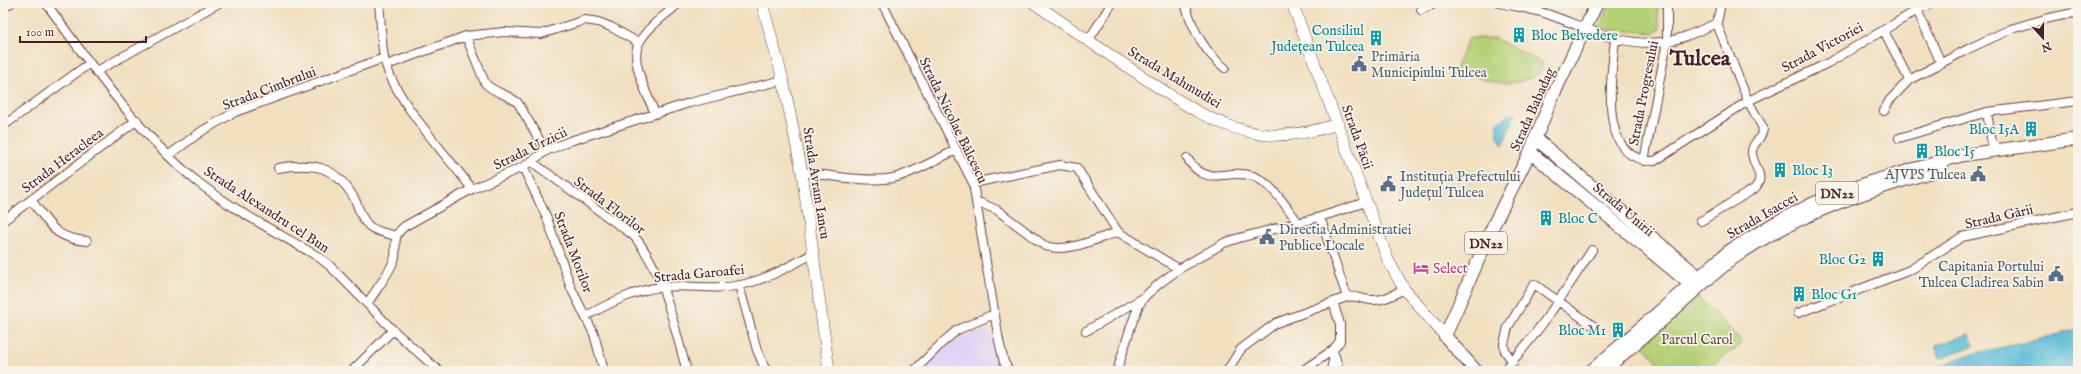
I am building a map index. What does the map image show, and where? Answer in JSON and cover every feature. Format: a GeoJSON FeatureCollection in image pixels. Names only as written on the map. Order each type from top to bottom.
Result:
{"type":"FeatureCollection","features":[{"type":"Feature","properties":{"kind":"main road","name":"Strada Avram Iancu"},"geometry":{"type":"LineString","coordinates":[[762,3],[783,80],[802,172],[829,371]]}},
{"type":"Feature","properties":{"kind":"main road","name":"Strada Mahmudiei"},"geometry":{"type":"LineString","coordinates":[[1034,3],[1088,41],[1195,110],[1214,120],[1244,131],[1282,135],[1305,133],[1338,124]]}},
{"type":"Feature","properties":{"kind":"main road","name":"Strada Păcii"},"geometry":{"type":"LineString","coordinates":[[1292,3],[1388,260],[1404,289],[1476,371]]}},
{"type":"Feature","properties":{"kind":"main road","name":"Strada Babadag"},"geometry":{"type":"LineString","coordinates":[[1445,336],[1483,249],[1530,152],[1551,100],[1586,29],[1597,3]]}},
{"type":"Feature","properties":{"kind":"main road","name":"Strada Unirii"},"geometry":{"type":"LineString","coordinates":[[1535,138],[1698,282]]}},
{"type":"Feature","properties":{"kind":"main road","name":"Strada Isaccei"},"geometry":{"type":"LineString","coordinates":[[1591,371],[1698,282],[1729,251],[1814,203],[1844,190],[1963,155],[2078,139]]}},
{"type":"Feature","properties":{"kind":"main road","name":"Strada Isaccei"},"geometry":{"type":"LineString","coordinates":[[1604,371],[1685,300],[1698,282],[1777,231],[1802,218],[1848,198],[1965,162],[2078,146]]}},
{"type":"Feature","properties":{"kind":"main road","name":"Strada Unirii"},"geometry":{"type":"LineString","coordinates":[[1530,152],[1698,282]]}},
{"type":"Feature","properties":{"kind":"street"},"geometry":{"type":"LineString","coordinates":[[3,8],[11,3]]}},
{"type":"Feature","properties":{"kind":"street","name":"Strada Alexandru cel Bun"},"geometry":{"type":"LineString","coordinates":[[46,3],[90,63],[137,120],[169,155],[208,190],[317,256],[337,272],[392,330],[439,371]]}},
{"type":"Feature","properties":{"kind":"street"},"geometry":{"type":"LineString","coordinates":[[97,71],[220,3]]}},
{"type":"Feature","properties":{"kind":"street"},"geometry":{"type":"LineString","coordinates":[[379,3],[386,62],[395,82],[418,119],[472,189]]}},
{"type":"Feature","properties":{"kind":"street"},"geometry":{"type":"LineString","coordinates":[[655,114],[636,64],[636,53],[639,43],[679,3]]}},
{"type":"Feature","properties":{"kind":"street","name":"Strada Nicolae Bălcescu"},"geometry":{"type":"LineString","coordinates":[[882,3],[973,183],[994,314],[1004,362],[1009,371]]}},
{"type":"Feature","properties":{"kind":"street"},"geometry":{"type":"LineString","coordinates":[[1088,41],[1112,3]]}},
{"type":"Feature","properties":{"kind":"street"},"geometry":{"type":"LineString","coordinates":[[1185,3],[1201,42],[1213,58],[1225,68]]}},
{"type":"Feature","properties":{"kind":"street"},"geometry":{"type":"LineString","coordinates":[[1421,10],[1436,3]]}},
{"type":"Feature","properties":{"kind":"street"},"geometry":{"type":"LineString","coordinates":[[1500,3],[1537,7],[1586,29],[1616,39],[1638,42],[1667,42],[1717,23]]}},
{"type":"Feature","properties":{"kind":"street","name":"Strada Progresului"},"geometry":{"type":"LineString","coordinates":[[1667,3],[1667,42],[1644,161],[1655,161],[1748,101]]}},
{"type":"Feature","properties":{"kind":"street"},"geometry":{"type":"LineString","coordinates":[[1701,221],[1759,184],[1760,174],[1752,155],[1752,150],[1761,136],[1763,128],[1748,101],[1717,23],[1721,3]]}},
{"type":"Feature","properties":{"kind":"street"},"geometry":{"type":"LineString","coordinates":[[1924,5],[1941,63]]}},
{"type":"Feature","properties":{"kind":"street","name":"Strada Victoriei"},"geometry":{"type":"LineString","coordinates":[[1748,101],[1828,63],[1884,31],[1924,5]]}},
{"type":"Feature","properties":{"kind":"street"},"geometry":{"type":"LineString","coordinates":[[1884,111],[1889,101],[1908,80],[1941,63],[2011,29],[2045,19],[2078,12]]}},
{"type":"Feature","properties":{"kind":"street","name":"Strada Cimbrului"},"geometry":{"type":"LineString","coordinates":[[169,155],[202,132],[235,112],[466,36],[504,32],[541,34],[585,20],[598,22],[611,27],[639,43]]}},
{"type":"Feature","properties":{"kind":"street"},"geometry":{"type":"LineString","coordinates":[[1884,31],[1908,80]]}},
{"type":"Feature","properties":{"kind":"street"},"geometry":{"type":"LineString","coordinates":[[466,36],[485,83],[490,88],[512,97],[518,103],[546,151]]}},
{"type":"Feature","properties":{"kind":"street"},"geometry":{"type":"LineString","coordinates":[[1616,39],[1610,104],[1612,119],[1616,131],[1629,154],[1644,161]]}},
{"type":"Feature","properties":{"kind":"street"},"geometry":{"type":"LineString","coordinates":[[3,126],[90,63]]}},
{"type":"Feature","properties":{"kind":"street","name":"Strada Urzicii"},"geometry":{"type":"LineString","coordinates":[[396,236],[399,230],[405,226],[472,189],[523,167],[546,151],[626,122],[689,103],[783,80]]}},
{"type":"Feature","properties":{"kind":"street"},"geometry":{"type":"LineString","coordinates":[[2070,110],[2078,102]]}},
{"type":"Feature","properties":{"kind":"street"},"geometry":{"type":"LineString","coordinates":[[1899,138],[1988,112],[2078,102]]}},
{"type":"Feature","properties":{"kind":"street"},"geometry":{"type":"LineString","coordinates":[[1988,112],[1993,150]]}},
{"type":"Feature","properties":{"kind":"street","name":"Strada Heracleea"},"geometry":{"type":"LineString","coordinates":[[3,221],[137,120]]}},
{"type":"Feature","properties":{"kind":"street"},"geometry":{"type":"LineString","coordinates":[[802,172],[859,178],[896,177],[956,150]]}},
{"type":"Feature","properties":{"kind":"street"},"geometry":{"type":"LineString","coordinates":[[1187,158],[1192,166],[1203,175],[1221,176],[1240,174],[1253,176],[1262,181],[1273,191],[1298,222]]}},
{"type":"Feature","properties":{"kind":"street","name":"Strada Florilor"},"geometry":{"type":"LineString","coordinates":[[532,162],[634,236],[652,260],[662,287],[687,371]]}},
{"type":"Feature","properties":{"kind":"street"},"geometry":{"type":"LineString","coordinates":[[278,168],[311,165],[335,174],[354,198],[360,213],[368,226],[396,236],[394,261],[367,304]]}},
{"type":"Feature","properties":{"kind":"street"},"geometry":{"type":"LineString","coordinates":[[973,183],[1060,165],[1077,168],[1118,232],[1179,269]]}},
{"type":"Feature","properties":{"kind":"street","name":"Strada Morilor"},"geometry":{"type":"LineString","coordinates":[[523,167],[547,218],[565,272],[594,334],[604,371]]}},
{"type":"Feature","properties":{"kind":"street"},"geometry":{"type":"LineString","coordinates":[[31,200],[57,233],[72,240],[87,241]]}},
{"type":"Feature","properties":{"kind":"street"},"geometry":{"type":"LineString","coordinates":[[976,201],[997,210],[1045,246],[1054,248],[1069,247],[1118,232]]}},
{"type":"Feature","properties":{"kind":"street"},"geometry":{"type":"LineString","coordinates":[[1086,331],[1146,296],[1179,269],[1224,243],[1265,230],[1320,217],[1366,202]]}},
{"type":"Feature","properties":{"kind":"street","name":"Strada Gării"},"geometry":{"type":"LineString","coordinates":[[1798,313],[1910,270],[1962,237],[2078,212]]}},
{"type":"Feature","properties":{"kind":"street"},"geometry":{"type":"LineString","coordinates":[[1320,217],[1347,297]]}},
{"type":"Feature","properties":{"kind":"street"},"geometry":{"type":"LineString","coordinates":[[1504,371],[1513,362],[1559,301],[1592,250]]}},
{"type":"Feature","properties":{"kind":"street","name":"Strada Garoafei"},"geometry":{"type":"LineString","coordinates":[[586,316],[625,297],[662,287],[712,288],[740,285],[766,279],[814,253]]}},
{"type":"Feature","properties":{"kind":"street"},"geometry":{"type":"LineString","coordinates":[[1513,362],[1505,351],[1506,332],[1534,284],[1595,327]]}},
{"type":"Feature","properties":{"kind":"street"},"geometry":{"type":"LineString","coordinates":[[740,285],[755,343],[766,371]]}},
{"type":"Feature","properties":{"kind":"street"},"geometry":{"type":"LineString","coordinates":[[1227,371],[1241,349],[1266,329],[1288,317],[1347,297],[1352,296],[1377,300],[1404,289]]}},
{"type":"Feature","properties":{"kind":"street"},"geometry":{"type":"LineString","coordinates":[[1117,371],[1139,305],[1146,296]]}},
{"type":"Feature","properties":{"kind":"street"},"geometry":{"type":"LineString","coordinates":[[1331,371],[1333,353],[1342,334],[1333,302]]}},
{"type":"Feature","properties":{"kind":"street"},"geometry":{"type":"LineString","coordinates":[[914,371],[957,330],[994,314]]}},
{"type":"Feature","properties":{"kind":"street"},"geometry":{"type":"LineString","coordinates":[[352,371],[392,330]]}},
{"type":"Feature","properties":{"kind":"street"},"geometry":{"type":"LineString","coordinates":[[1302,371],[1333,353]]}},
{"type":"Feature","properties":{"kind":"street"},"geometry":{"type":"LineString","coordinates":[[1333,353],[1339,371]]}},
{"type":"Feature","properties":{"kind":"shaded area"},"geometry":{"type":"Polygon","coordinates":[[[990,329],[1002,371],[921,371],[956,339],[990,329]]]}},
{"type":"Feature","properties":{"kind":"green space"},"geometry":{"type":"Polygon","coordinates":[[[1610,3],[1657,3],[1660,29],[1655,33],[1602,29],[1600,25],[1610,3]]]}},
{"type":"Feature","properties":{"kind":"green space"},"geometry":{"type":"Polygon","coordinates":[[[1469,38],[1494,38],[1543,63],[1539,74],[1516,82],[1506,83],[1487,80],[1455,69],[1469,38]]]}},
{"type":"Feature","properties":{"kind":"green space","name":"Parcul Carol"},"geometry":{"type":"Polygon","coordinates":[[[1698,297],[1743,342],[1706,371],[1666,371],[1643,345],[1698,297]]]}},
{"type":"Feature","properties":{"kind":"water"},"geometry":{"type":"Polygon","coordinates":[[[1510,114],[1516,114],[1503,145],[1497,135],[1497,124],[1510,114]]]}},
{"type":"Feature","properties":{"kind":"water"},"geometry":{"type":"Polygon","coordinates":[[[2078,329],[2078,371],[1930,371],[1967,355],[2078,329]]]}},
{"type":"Feature","properties":{"kind":"water"},"geometry":{"type":"Polygon","coordinates":[[[1969,334],[1973,346],[1940,358],[1935,346],[1969,334]]]}},
{"type":"Feature","properties":{"kind":"place","name":"Bloc Belvedere"},"geometry":{"type":"Point","coordinates":[1519,35]}},
{"type":"Feature","properties":{"kind":"place","name":"Consiliul Județean Tulcea"},"geometry":{"type":"Point","coordinates":[1376,38]}},
{"type":"Feature","properties":{"kind":"place","name":"Primăria Municipiului Tulcea"},"geometry":{"type":"Point","coordinates":[1359,64]}},
{"type":"Feature","properties":{"kind":"place","name":"Bloc I5A"},"geometry":{"type":"Point","coordinates":[2031,129]}},
{"type":"Feature","properties":{"kind":"place","name":"Bloc I5"},"geometry":{"type":"Point","coordinates":[1922,151]}},
{"type":"Feature","properties":{"kind":"place","name":"Bloc I3"},"geometry":{"type":"Point","coordinates":[1780,170]}},
{"type":"Feature","properties":{"kind":"place","name":"AJVPS Tulcea"},"geometry":{"type":"Point","coordinates":[1978,174]}},
{"type":"Feature","properties":{"kind":"place","name":"Instituția Prefectului Județul Tulcea"},"geometry":{"type":"Point","coordinates":[1388,184]}},
{"type":"Feature","properties":{"kind":"place","name":"Bloc C"},"geometry":{"type":"Point","coordinates":[1546,218]}},
{"type":"Feature","properties":{"kind":"place","name":"Directia Administratiei Publice Locale"},"geometry":{"type":"Point","coordinates":[1267,237]}},
{"type":"Feature","properties":{"kind":"place","name":"Bloc G2"},"geometry":{"type":"Point","coordinates":[1878,259]}},
{"type":"Feature","properties":{"kind":"place","name":"Select"},"geometry":{"type":"Point","coordinates":[1421,268]}},
{"type":"Feature","properties":{"kind":"place","name":"Capitania Portului Tulcea Cladirea Sabin"},"geometry":{"type":"Point","coordinates":[2056,274]}},
{"type":"Feature","properties":{"kind":"place","name":"Bloc G1"},"geometry":{"type":"Point","coordinates":[1799,294]}},
{"type":"Feature","properties":{"kind":"place","name":"Bloc M1"},"geometry":{"type":"Point","coordinates":[1618,330]}},
{"type":"Feature","properties":{"kind":"district","name":"Tulcea"},"geometry":{"type":"Point","coordinates":[1700,57]}}]}
